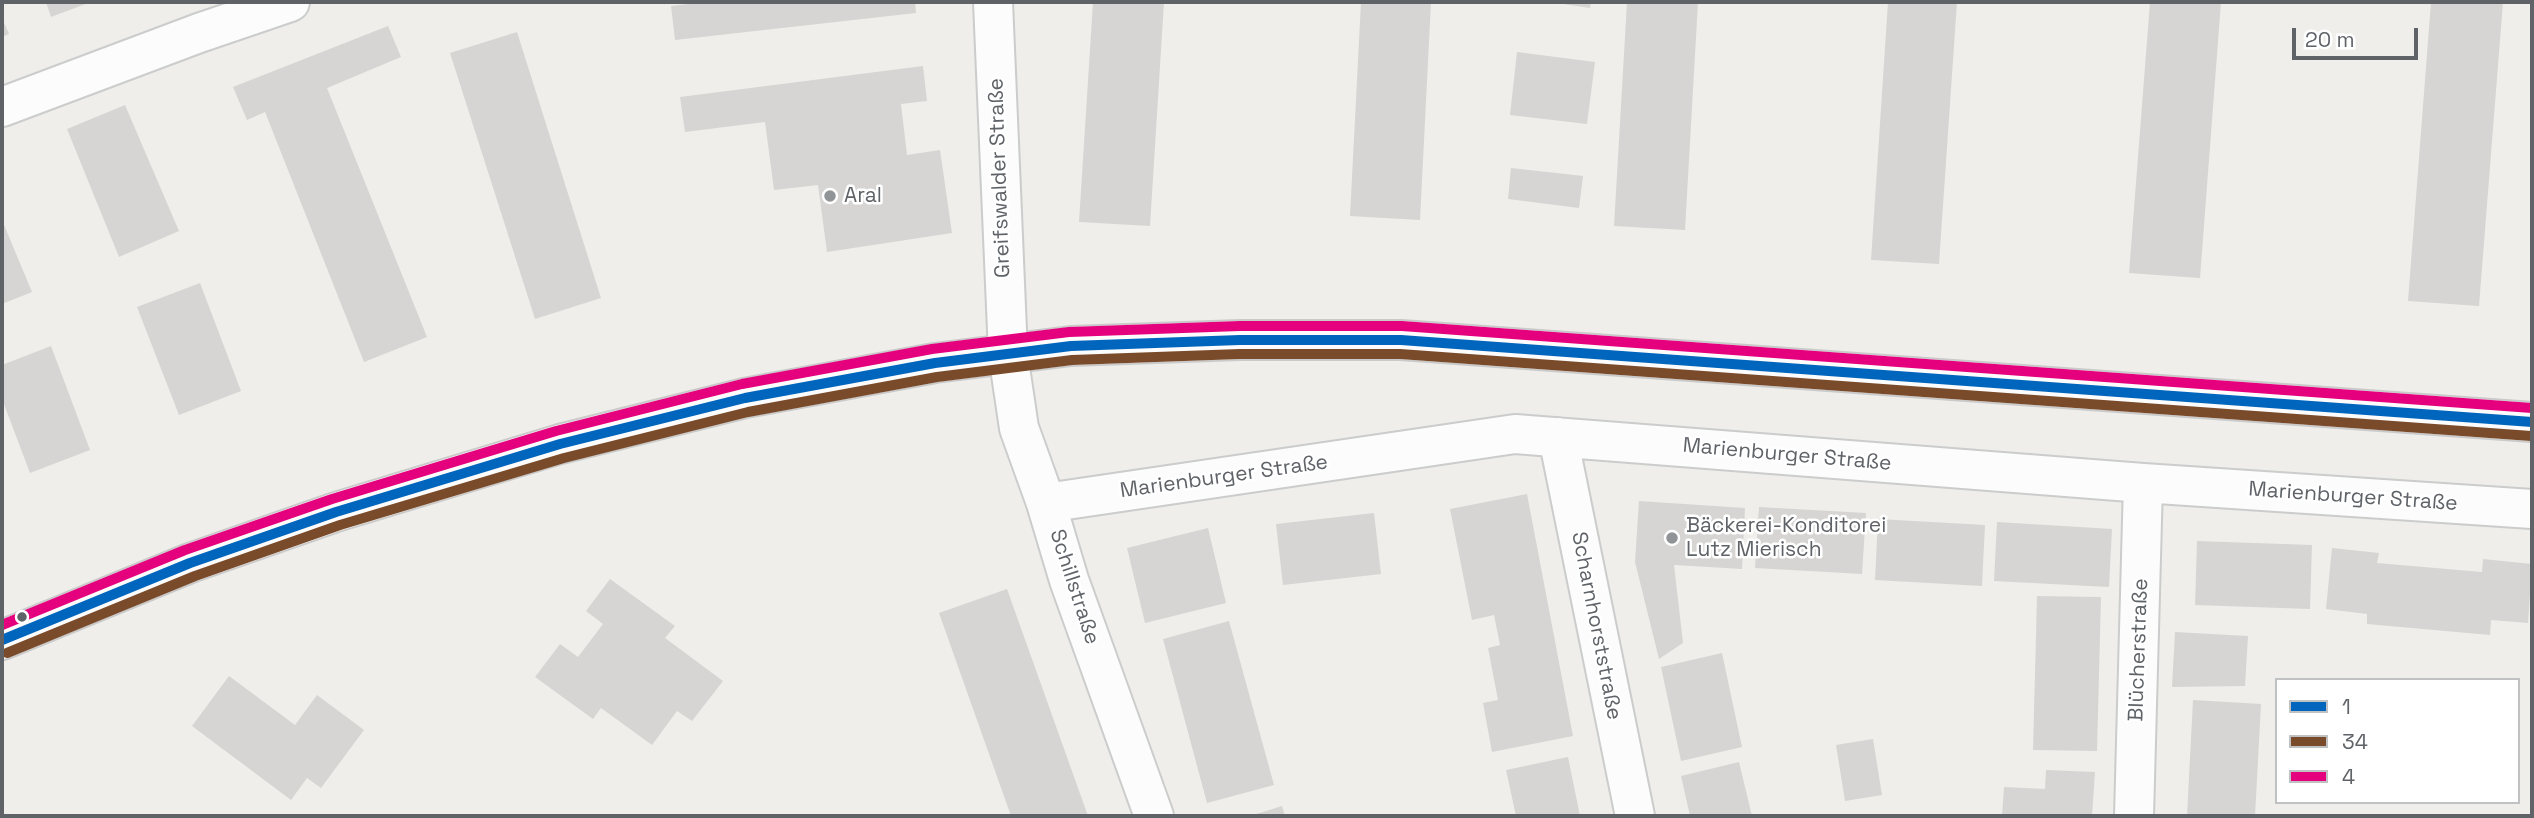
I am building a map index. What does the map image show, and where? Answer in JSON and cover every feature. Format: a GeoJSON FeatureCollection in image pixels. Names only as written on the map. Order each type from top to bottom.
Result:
{"type":"FeatureCollection","features":[{"type":"Feature","properties":{"kind":"street"},"geometry":{"type":"LineString","coordinates":[[2,107],[290,2]]}},
{"type":"Feature","properties":{"kind":"street","name":"Greifswalder Straße"},"geometry":{"type":"LineString","coordinates":[[993,2],[1008,354]]}},
{"type":"Feature","properties":{"kind":"street"},"geometry":{"type":"LineString","coordinates":[[2,639],[190,563],[336,512],[560,444],[746,398],[935,363],[1071,346],[1240,340],[1401,340],[2532,422]]}},
{"type":"Feature","properties":{"kind":"street","name":"Schillstraße"},"geometry":{"type":"LineString","coordinates":[[1008,354],[1019,428],[1046,503],[1069,580],[1154,816]]}},
{"type":"Feature","properties":{"kind":"street","name":"Marienburger Straße"},"geometry":{"type":"LineString","coordinates":[[1046,503],[1515,434],[2143,483],[2532,509]]}},
{"type":"Feature","properties":{"kind":"street","name":"Scharnhorststraße"},"geometry":{"type":"LineString","coordinates":[[1558,436],[1634,816]]}},
{"type":"Feature","properties":{"kind":"street","name":"Blücherstraße"},"geometry":{"type":"LineString","coordinates":[[2134,816],[2143,483]]}},
{"type":"Feature","properties":{"kind":"building"},"geometry":{"type":"Polygon","coordinates":[[[46,2],[91,2],[51,17],[46,2]]]}},
{"type":"Feature","properties":{"kind":"building"},"geometry":{"type":"Polygon","coordinates":[[[707,2],[915,2],[916,13],[675,40],[671,6],[707,2]]]}},
{"type":"Feature","properties":{"kind":"building"},"geometry":{"type":"Polygon","coordinates":[[[1093,2],[1164,2],[1150,226],[1079,222],[1093,2]]]}},
{"type":"Feature","properties":{"kind":"building"},"geometry":{"type":"Polygon","coordinates":[[[1361,2],[1431,2],[1420,220],[1350,216],[1361,2]]]}},
{"type":"Feature","properties":{"kind":"building"},"geometry":{"type":"Polygon","coordinates":[[[1550,2],[1591,2],[1590,8],[1550,2]]]}},
{"type":"Feature","properties":{"kind":"building"},"geometry":{"type":"Polygon","coordinates":[[[1627,2],[1698,2],[1685,230],[1614,226],[1627,2]]]}},
{"type":"Feature","properties":{"kind":"building"},"geometry":{"type":"Polygon","coordinates":[[[1888,2],[1957,2],[1939,264],[1871,260],[1888,2]]]}},
{"type":"Feature","properties":{"kind":"building"},"geometry":{"type":"Polygon","coordinates":[[[2150,2],[2221,2],[2200,278],[2129,273],[2150,2]]]}},
{"type":"Feature","properties":{"kind":"building"},"geometry":{"type":"Polygon","coordinates":[[[2431,2],[2503,2],[2479,306],[2408,301],[2431,2]]]}},
{"type":"Feature","properties":{"kind":"building"},"geometry":{"type":"Polygon","coordinates":[[[2,18],[9,34],[2,37],[2,18]]]}},
{"type":"Feature","properties":{"kind":"building"},"geometry":{"type":"Polygon","coordinates":[[[388,26],[401,57],[327,88],[427,337],[364,362],[265,112],[247,120],[233,87],[388,26]]]}},
{"type":"Feature","properties":{"kind":"building"},"geometry":{"type":"Polygon","coordinates":[[[517,32],[601,298],[535,319],[450,53],[517,32]]]}},
{"type":"Feature","properties":{"kind":"building"},"geometry":{"type":"Polygon","coordinates":[[[1517,52],[1595,62],[1587,124],[1510,115],[1517,52]]]}},
{"type":"Feature","properties":{"kind":"building"},"geometry":{"type":"Polygon","coordinates":[[[923,66],[927,101],[901,104],[907,155],[940,150],[952,233],[827,252],[818,185],[774,190],[765,122],[685,132],[680,97],[923,66]]]}},
{"type":"Feature","properties":{"kind":"building"},"geometry":{"type":"Polygon","coordinates":[[[125,105],[179,231],[119,257],[67,129],[125,105]]]}},
{"type":"Feature","properties":{"kind":"building"},"geometry":{"type":"Polygon","coordinates":[[[1511,168],[1583,176],[1579,208],[1508,199],[1511,168]]]}},
{"type":"Feature","properties":{"kind":"building"},"geometry":{"type":"Polygon","coordinates":[[[2,220],[32,292],[2,304],[2,220]]]}},
{"type":"Feature","properties":{"kind":"building"},"geometry":{"type":"Polygon","coordinates":[[[200,283],[241,391],[179,415],[137,307],[200,283]]]}},
{"type":"Feature","properties":{"kind":"building"},"geometry":{"type":"Polygon","coordinates":[[[51,346],[90,450],[30,473],[2,399],[2,365],[51,346]]]}},
{"type":"Feature","properties":{"kind":"building"},"geometry":{"type":"Polygon","coordinates":[[[1527,494],[1573,736],[1492,752],[1483,703],[1498,700],[1488,648],[1500,645],[1494,615],[1472,620],[1450,509],[1527,494]]]}},
{"type":"Feature","properties":{"kind":"building"},"geometry":{"type":"Polygon","coordinates":[[[1639,501],[1745,508],[1742,569],[1674,565],[1683,643],[1659,659],[1635,562],[1639,501]]]}},
{"type":"Feature","properties":{"kind":"building"},"geometry":{"type":"Polygon","coordinates":[[[1759,507],[1866,513],[1862,574],[1755,568],[1759,507]]]}},
{"type":"Feature","properties":{"kind":"building"},"geometry":{"type":"Polygon","coordinates":[[[1374,513],[1381,574],[1283,585],[1276,524],[1374,513]]]}},
{"type":"Feature","properties":{"kind":"building"},"geometry":{"type":"Polygon","coordinates":[[[1878,519],[1985,525],[1982,586],[1875,580],[1878,519]]]}},
{"type":"Feature","properties":{"kind":"building"},"geometry":{"type":"Polygon","coordinates":[[[1997,522],[2112,529],[2109,587],[1994,581],[1997,522]]]}},
{"type":"Feature","properties":{"kind":"building"},"geometry":{"type":"Polygon","coordinates":[[[1208,528],[1226,603],[1145,623],[1127,548],[1208,528]]]}},
{"type":"Feature","properties":{"kind":"building"},"geometry":{"type":"Polygon","coordinates":[[[2197,541],[2312,545],[2310,609],[2195,605],[2197,541]]]}},
{"type":"Feature","properties":{"kind":"building"},"geometry":{"type":"Polygon","coordinates":[[[2332,548],[2379,553],[2377,563],[2482,572],[2483,559],[2532,564],[2528,623],[2491,620],[2490,635],[2367,624],[2367,614],[2326,609],[2332,548]]]}},
{"type":"Feature","properties":{"kind":"building"},"geometry":{"type":"Polygon","coordinates":[[[610,579],[675,626],[665,638],[723,681],[692,721],[677,711],[652,745],[601,708],[593,719],[535,677],[560,644],[578,657],[603,624],[586,611],[610,579]]]}},
{"type":"Feature","properties":{"kind":"building"},"geometry":{"type":"Polygon","coordinates":[[[1007,589],[1088,816],[1011,816],[939,613],[1007,589]]]}},
{"type":"Feature","properties":{"kind":"building"},"geometry":{"type":"Polygon","coordinates":[[[2037,596],[2101,597],[2097,751],[2033,750],[2037,596]]]}},
{"type":"Feature","properties":{"kind":"building"},"geometry":{"type":"Polygon","coordinates":[[[1229,621],[1274,785],[1207,803],[1163,639],[1229,621]]]}},
{"type":"Feature","properties":{"kind":"building"},"geometry":{"type":"Polygon","coordinates":[[[2175,632],[2248,636],[2245,686],[2172,687],[2175,632]]]}},
{"type":"Feature","properties":{"kind":"building"},"geometry":{"type":"Polygon","coordinates":[[[1722,653],[1742,747],[1681,761],[1661,667],[1722,653]]]}},
{"type":"Feature","properties":{"kind":"building"},"geometry":{"type":"Polygon","coordinates":[[[229,676],[295,725],[317,695],[364,730],[321,788],[307,778],[291,800],[192,726],[229,676]]]}},
{"type":"Feature","properties":{"kind":"building"},"geometry":{"type":"Polygon","coordinates":[[[2193,700],[2261,704],[2255,816],[2187,816],[2193,700]]]}},
{"type":"Feature","properties":{"kind":"building"},"geometry":{"type":"Polygon","coordinates":[[[1873,739],[1882,795],[1845,801],[1836,745],[1873,739]]]}},
{"type":"Feature","properties":{"kind":"building"},"geometry":{"type":"Polygon","coordinates":[[[1568,757],[1580,816],[1516,816],[1506,770],[1568,757]]]}},
{"type":"Feature","properties":{"kind":"building"},"geometry":{"type":"Polygon","coordinates":[[[1739,762],[1752,816],[1690,816],[1681,776],[1739,762]]]}},
{"type":"Feature","properties":{"kind":"building"},"geometry":{"type":"Polygon","coordinates":[[[2046,770],[2095,772],[2092,816],[2002,816],[2004,787],[2045,789],[2046,770]]]}},
{"type":"Feature","properties":{"kind":"building"},"geometry":{"type":"Polygon","coordinates":[[[1282,806],[1285,816],[1250,816],[1282,806]]]}},
{"type":"Feature","properties":{"kind":"transit line","name":"4"},"geometry":{"type":"LineString","coordinates":[[2,625],[185,550],[332,499],[556,431],[742,384],[932,349],[1069,332],[1240,326],[1402,326],[2532,408]]}},
{"type":"Feature","properties":{"kind":"transit line","name":"1"},"geometry":{"type":"LineString","coordinates":[[2,640],[190,563],[336,512],[560,444],[745,398],[935,363],[1071,346],[1240,340],[1401,340],[2532,422]]}},
{"type":"Feature","properties":{"kind":"transit line","name":"34"},"geometry":{"type":"LineString","coordinates":[[7,653],[195,576],[340,525],[564,458],[748,412],[937,377],[1072,360],[1240,354],[1400,354],[2531,436]]}},
{"type":"Feature","properties":{"kind":"place","name":"Aral"},"geometry":{"type":"Point","coordinates":[830,196]}},
{"type":"Feature","properties":{"kind":"place","name":"Bäckerei-Konditorei Lutz Mierisch"},"geometry":{"type":"Point","coordinates":[1672,538]}}]}
